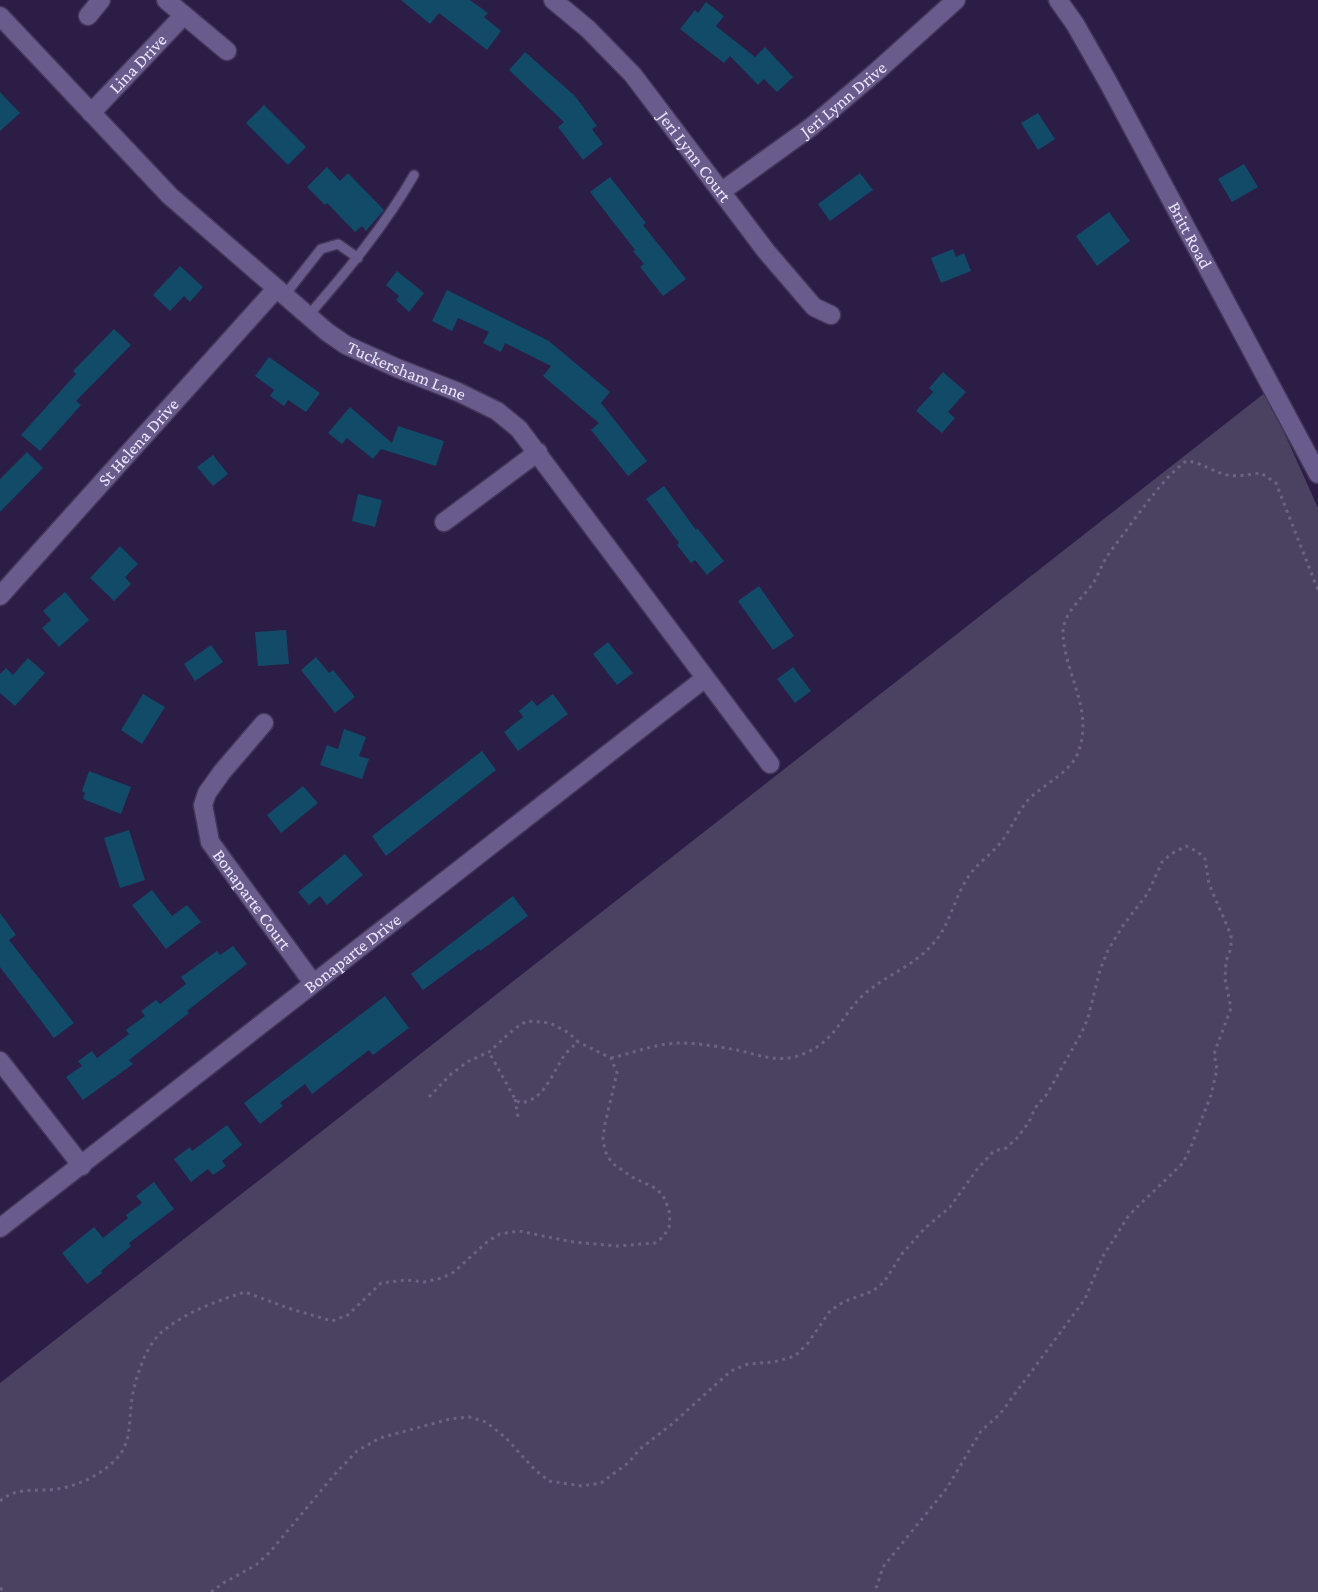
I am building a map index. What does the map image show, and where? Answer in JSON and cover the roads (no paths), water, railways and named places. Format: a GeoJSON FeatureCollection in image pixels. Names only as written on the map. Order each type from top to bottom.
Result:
{"type":"FeatureCollection","features":[{"type":"Feature","properties":{"kind":"street"},"geometry":{"type":"LineString","coordinates":[[88,16],[101,0]]}},
{"type":"Feature","properties":{"kind":"street"},"geometry":{"type":"LineString","coordinates":[[166,0],[227,51]]}},
{"type":"Feature","properties":{"kind":"street","name":"Jeri Lynn Court"},"geometry":{"type":"LineString","coordinates":[[553,0],[588,29],[633,75],[766,251],[814,307],[831,315]]}},
{"type":"Feature","properties":{"kind":"street","name":"Jeri Lynn Drive"},"geometry":{"type":"LineString","coordinates":[[722,191],[811,127],[956,0]]}},
{"type":"Feature","properties":{"kind":"street","name":"Britt Road"},"geometry":{"type":"LineString","coordinates":[[1058,0],[1075,24],[1108,82],[1318,474]]}},
{"type":"Feature","properties":{"kind":"street","name":"Lina Drive"},"geometry":{"type":"LineString","coordinates":[[91,113],[184,15]]}},
{"type":"Feature","properties":{"kind":"street","name":"Tuckersham Lane"},"geometry":{"type":"LineString","coordinates":[[0,16],[170,196],[308,316],[346,345],[458,392],[496,411],[519,429],[770,764]]}},
{"type":"Feature","properties":{"kind":"street","name":"St Helena Drive"},"geometry":{"type":"LineString","coordinates":[[0,596],[280,292]]}},
{"type":"Feature","properties":{"kind":"street"},"geometry":{"type":"LineString","coordinates":[[444,522],[538,452]]}},
{"type":"Feature","properties":{"kind":"street","name":"Bonaparte Drive"},"geometry":{"type":"LineString","coordinates":[[0,1228],[705,679]]}},
{"type":"Feature","properties":{"kind":"street","name":"Bonaparte Court"},"geometry":{"type":"LineString","coordinates":[[264,723],[207,793],[203,805],[208,833],[210,842],[313,983]]}},
{"type":"Feature","properties":{"kind":"street"},"geometry":{"type":"LineString","coordinates":[[0,1061],[82,1166]]}},
{"type":"Feature","properties":{"kind":"lane"},"geometry":{"type":"LineString","coordinates":[[308,316],[358,258],[394,209],[414,175]]}},
{"type":"Feature","properties":{"kind":"lane"},"geometry":{"type":"LineString","coordinates":[[280,292],[321,249],[338,244],[358,258]]}}]}
